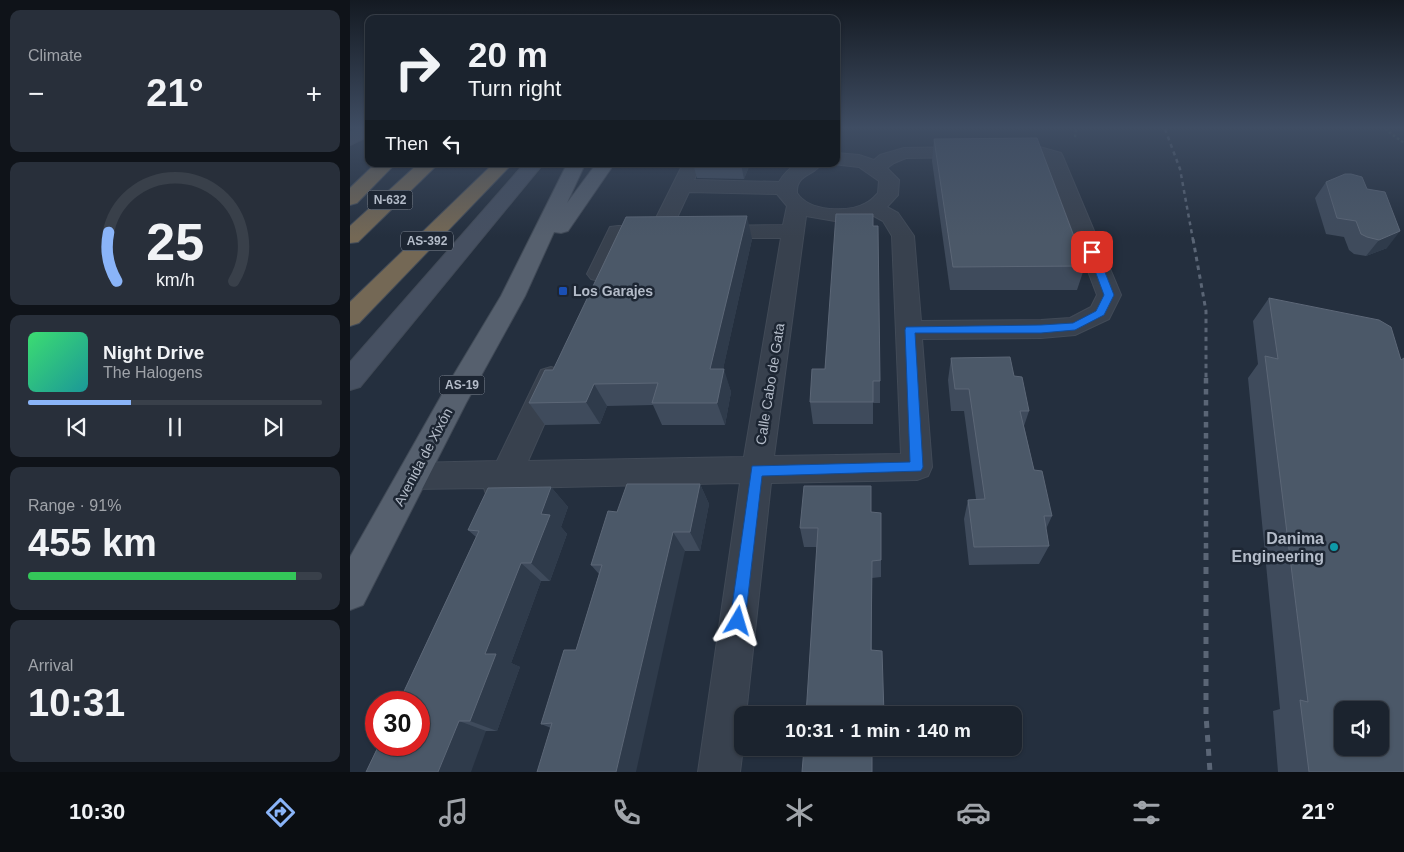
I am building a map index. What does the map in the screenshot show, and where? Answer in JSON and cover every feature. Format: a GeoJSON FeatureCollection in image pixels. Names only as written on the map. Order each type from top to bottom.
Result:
{"type":"FeatureCollection","features":[{"type":"Feature","properties":{"kind":"highway"},"geometry":{"type":"LineString","coordinates":[[350,199],[383,167]]}},
{"type":"Feature","properties":{"kind":"highway","name":"N-632"},"geometry":{"type":"LineString","coordinates":[[350,237],[426,167]]}},
{"type":"Feature","properties":{"kind":"highway","name":"AS-392"},"geometry":{"type":"LineString","coordinates":[[350,317],[500,167]]}},
{"type":"Feature","properties":{"kind":"main road"},"geometry":{"type":"LineString","coordinates":[[350,380],[531,167]]}},
{"type":"Feature","properties":{"kind":"main road","name":"Avenida de Xixón"},"geometry":{"type":"LineString","coordinates":[[350,592],[513,296],[575,167]]}},
{"type":"Feature","properties":{"kind":"main road","name":"Avenida de Xixón"},"geometry":{"type":"LineString","coordinates":[[513,296],[603,167]]}},
{"type":"Feature","properties":{"kind":"street"},"geometry":{"type":"LineString","coordinates":[[682,186],[792,197],[815,213],[844,215],[873,208],[888,195],[890,180],[877,167],[872,165]]}},
{"type":"Feature","properties":{"kind":"street"},"geometry":{"type":"LineString","coordinates":[[910,330],[1041,329],[1075,326],[1100,313],[1109,295],[1057,165]]}},
{"type":"Feature","properties":{"kind":"street"},"geometry":{"type":"LineString","coordinates":[[676,232],[682,186],[691,167]]}},
{"type":"Feature","properties":{"kind":"street"},"geometry":{"type":"LineString","coordinates":[[792,197],[787,184],[793,174],[803,167]]}},
{"type":"Feature","properties":{"kind":"street","name":"Calle Cabo de Gata"},"geometry":{"type":"LineString","coordinates":[[719,772],[757,470],[793,231],[792,197]]}},
{"type":"Feature","properties":{"kind":"street"},"geometry":{"type":"LineString","coordinates":[[413,476],[917,467],[904,236],[891,217],[873,208]]}},
{"type":"Feature","properties":{"kind":"street"},"geometry":{"type":"LineString","coordinates":[[589,295],[618,232],[793,231]]}},
{"type":"Feature","properties":{"kind":"street"},"geometry":{"type":"LineString","coordinates":[[485,519],[564,349]]}},
{"type":"Feature","properties":{"kind":"building"},"geometry":{"type":"Polygon","coordinates":[[[938,165],[1047,165],[1085,266],[953,267],[938,165]]]}},
{"type":"Feature","properties":{"kind":"building"},"geometry":{"type":"Polygon","coordinates":[[[1345,174],[1362,177],[1367,189],[1385,192],[1400,231],[1379,240],[1361,234],[1356,221],[1337,218],[1326,182],[1345,174]]]}},
{"type":"Feature","properties":{"kind":"building"},"geometry":{"type":"Polygon","coordinates":[[[836,214],[873,214],[873,226],[878,226],[880,381],[873,381],[873,402],[810,402],[812,369],[825,369],[836,214]]]}},
{"type":"Feature","properties":{"kind":"building"},"geometry":{"type":"Polygon","coordinates":[[[747,216],[710,369],[724,369],[717,403],[652,403],[658,383],[594,384],[586,402],[529,403],[545,370],[553,370],[626,217],[747,216]]]}},
{"type":"Feature","properties":{"kind":"building","name":"Danima Engineering"},"geometry":{"type":"Polygon","coordinates":[[[1269,298],[1379,320],[1391,327],[1401,360],[1404,358],[1404,772],[1309,772],[1300,700],[1308,702],[1265,356],[1278,359],[1269,298]]]}},
{"type":"Feature","properties":{"kind":"building"},"geometry":{"type":"Polygon","coordinates":[[[1010,357],[1014,376],[1022,377],[1029,411],[1020,411],[1034,470],[1042,471],[1052,516],[1044,516],[1049,546],[974,547],[968,500],[985,499],[969,389],[955,389],[951,358],[1010,357]]]}},
{"type":"Feature","properties":{"kind":"building"},"geometry":{"type":"Polygon","coordinates":[[[627,484],[700,484],[690,532],[673,532],[616,772],[537,772],[552,723],[541,724],[564,650],[576,650],[602,565],[591,565],[608,511],[617,512],[627,484]]]}},
{"type":"Feature","properties":{"kind":"building"},"geometry":{"type":"Polygon","coordinates":[[[804,486],[871,486],[871,512],[881,513],[881,560],[872,561],[871,650],[882,651],[884,706],[807,706],[818,528],[800,528],[804,486]]]}},
{"type":"Feature","properties":{"kind":"building"},"geometry":{"type":"Polygon","coordinates":[[[551,487],[541,514],[550,515],[531,563],[521,563],[485,654],[496,654],[470,721],[459,721],[438,772],[366,772],[374,756],[430,756],[430,691],[404,691],[479,531],[468,530],[488,488],[551,487]]]}},
{"type":"Feature","properties":{"kind":"building"},"geometry":{"type":"Polygon","coordinates":[[[803,756],[872,756],[872,772],[802,772],[803,756]]]}},
{"type":"Feature","properties":{"kind":"railway"},"geometry":{"type":"LineString","coordinates":[[1179,165],[1193,240]]}},
{"type":"Feature","properties":{"kind":"railway"},"geometry":{"type":"LineString","coordinates":[[1193,239],[1206,311],[1206,715],[1210,772]]}},
{"type":"Feature","properties":{"kind":"place","name":"Los Garajes"},"geometry":{"type":"Point","coordinates":[563,291]}},
{"type":"Feature","properties":{"kind":"place","name":"Danima Engineering"},"geometry":{"type":"Point","coordinates":[1334,547]}},
{"type":"Feature","properties":{"kind":"route"},"geometry":{"type":"LineString","coordinates":[[738,621],[757,470],[917,467],[910,330],[1041,329],[1075,326],[1100,313],[1109,295],[1092,252]]}}]}
